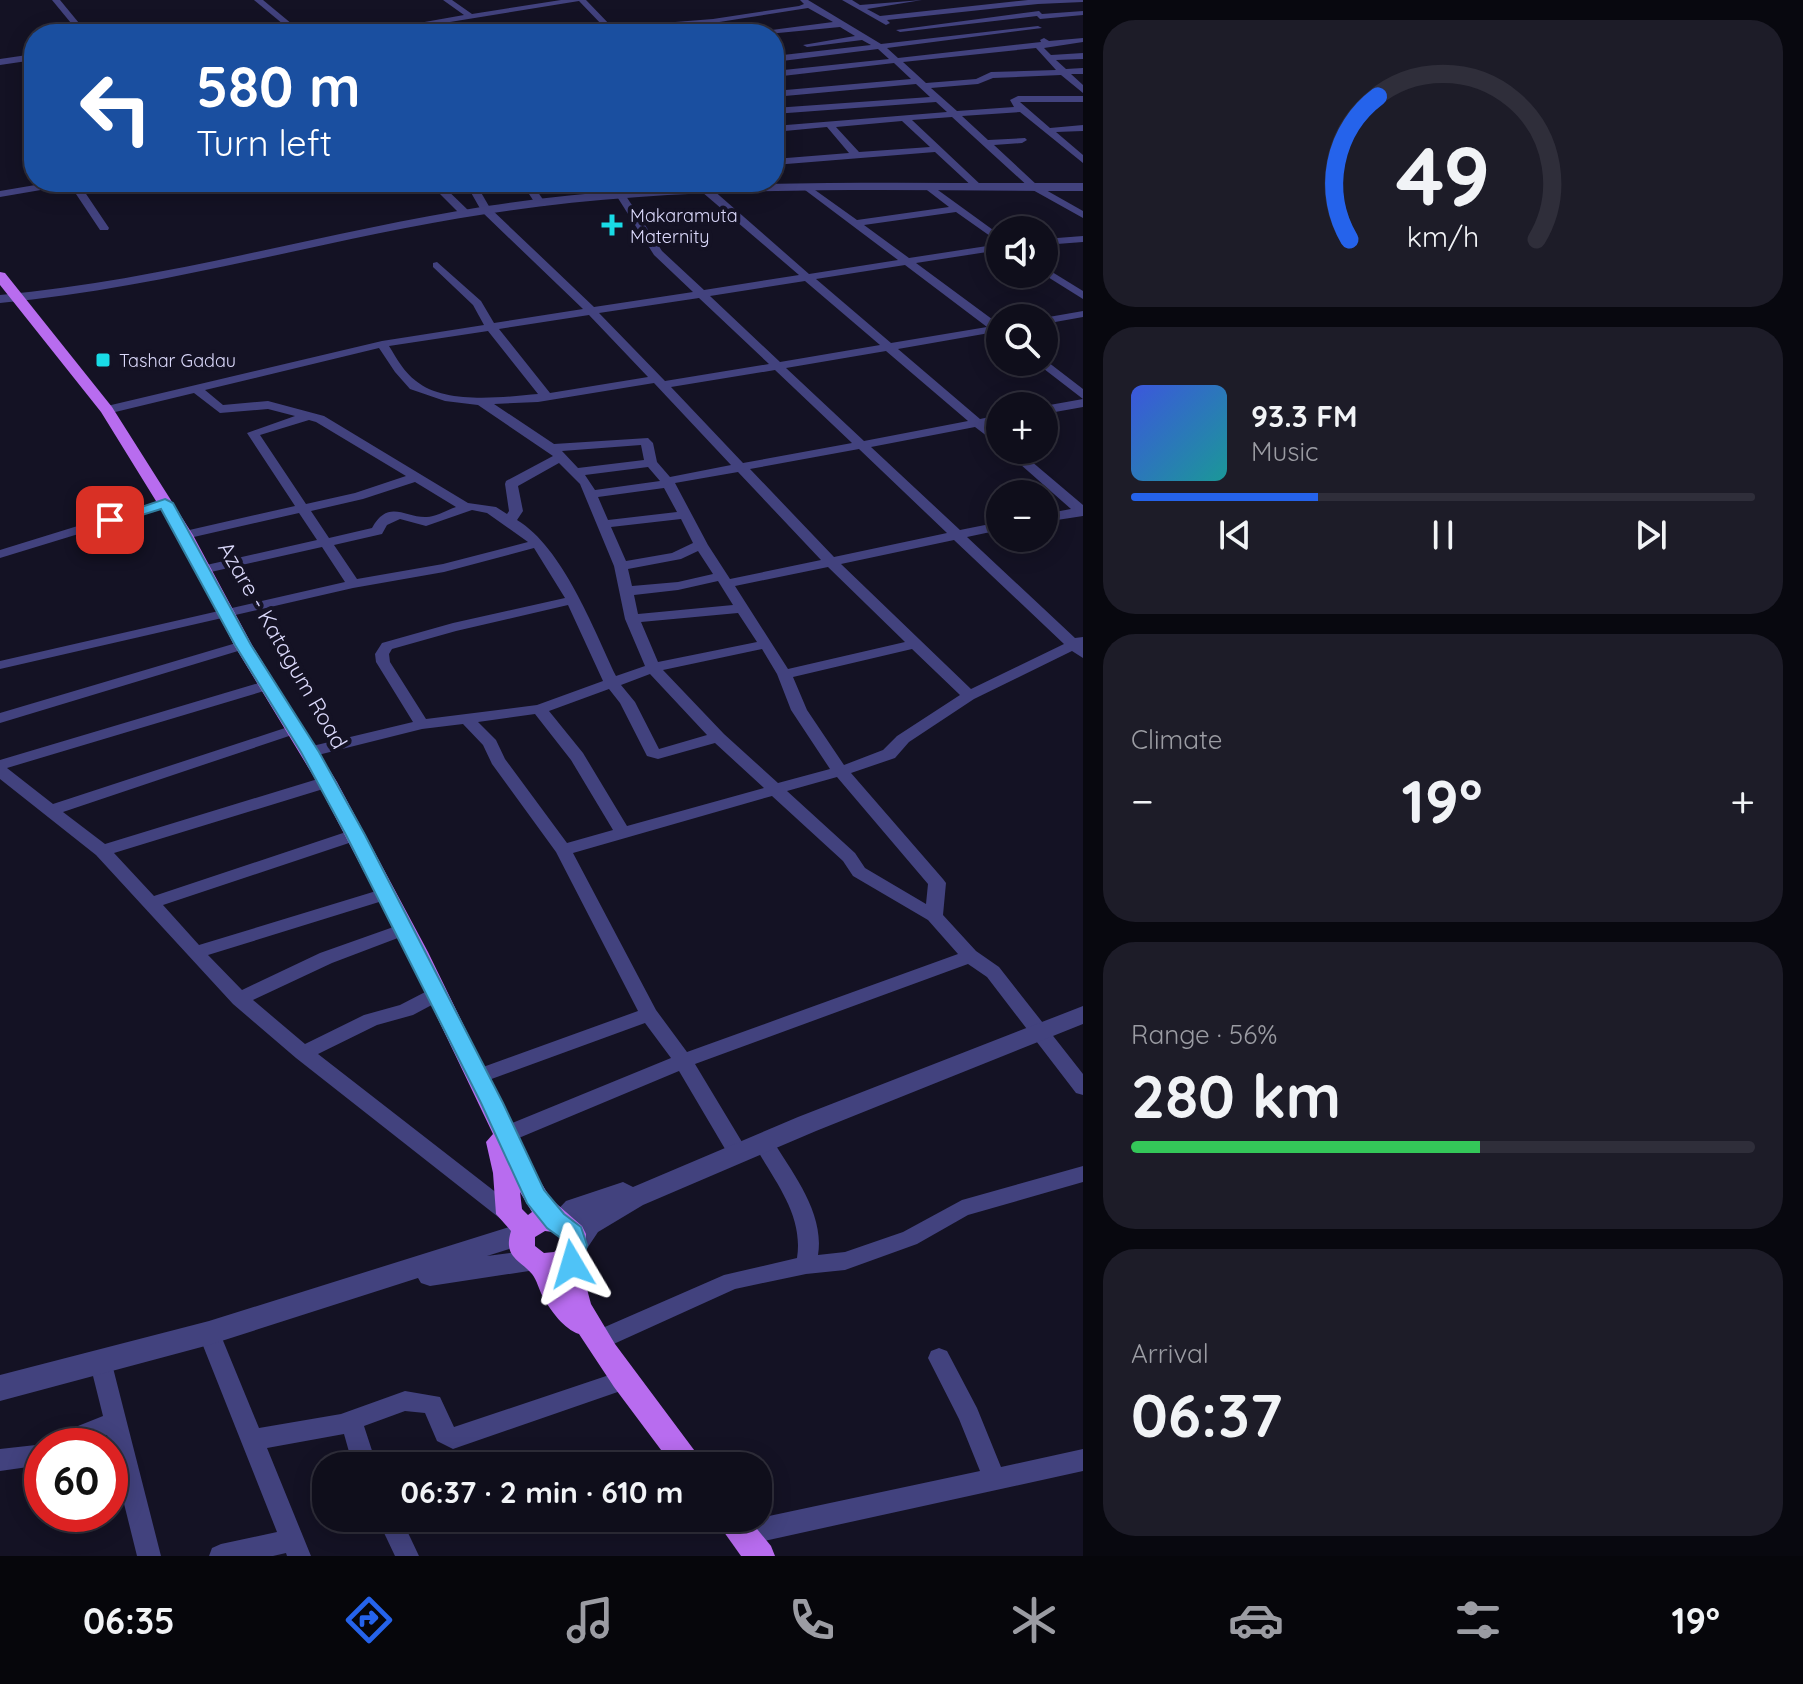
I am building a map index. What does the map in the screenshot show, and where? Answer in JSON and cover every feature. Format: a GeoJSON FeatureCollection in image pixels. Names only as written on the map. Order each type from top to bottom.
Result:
{"type":"FeatureCollection","features":[{"type":"Feature","properties":{"kind":"main road","name":"Azare - Katagum Road"},"geometry":{"type":"LineString","coordinates":[[0,276],[9,299],[107,410],[185,535],[243,645],[327,782],[405,929],[535,1196],[573,1234],[572,1290],[599,1340],[681,1452]]}},
{"type":"Feature","properties":{"kind":"main road","name":"Azare - Katagum Road"},"geometry":{"type":"LineString","coordinates":[[476,1073],[503,1159],[522,1249],[537,1263],[554,1292],[626,1378]]}},
{"type":"Feature","properties":{"kind":"main road"},"geometry":{"type":"LineString","coordinates":[[519,1226],[541,1220],[557,1221]]}},
{"type":"Feature","properties":{"kind":"main road"},"geometry":{"type":"LineString","coordinates":[[537,1263],[560,1263],[574,1248]]}},
{"type":"Feature","properties":{"kind":"street"},"geometry":{"type":"LineString","coordinates":[[56,0],[76,24]]}},
{"type":"Feature","properties":{"kind":"street"},"geometry":{"type":"LineString","coordinates":[[258,0],[288,24]]}},
{"type":"Feature","properties":{"kind":"street"},"geometry":{"type":"LineString","coordinates":[[447,0],[466,16]]}},
{"type":"Feature","properties":{"kind":"street"},"geometry":{"type":"LineString","coordinates":[[419,24],[579,0],[602,24]]}},
{"type":"Feature","properties":{"kind":"street"},"geometry":{"type":"LineString","coordinates":[[846,0],[921,43]]}},
{"type":"Feature","properties":{"kind":"street"},"geometry":{"type":"LineString","coordinates":[[859,10],[918,0]]}},
{"type":"Feature","properties":{"kind":"street"},"geometry":{"type":"LineString","coordinates":[[936,0],[986,34]]}},
{"type":"Feature","properties":{"kind":"street"},"geometry":{"type":"LineString","coordinates":[[976,0],[986,7]]}},
{"type":"Feature","properties":{"kind":"street"},"geometry":{"type":"LineString","coordinates":[[900,30],[965,22],[1083,0]]}},
{"type":"Feature","properties":{"kind":"street"},"geometry":{"type":"LineString","coordinates":[[877,19],[1020,1],[1083,13]]}},
{"type":"Feature","properties":{"kind":"street"},"geometry":{"type":"LineString","coordinates":[[685,24],[806,2],[827,16],[840,19],[882,48],[1034,187],[1083,215]]}},
{"type":"Feature","properties":{"kind":"street"},"geometry":{"type":"LineString","coordinates":[[1065,2],[1083,13]]}},
{"type":"Feature","properties":{"kind":"street"},"geometry":{"type":"LineString","coordinates":[[1040,7],[1038,28],[1046,44]]}},
{"type":"Feature","properties":{"kind":"street"},"geometry":{"type":"LineString","coordinates":[[462,24],[466,16]]}},
{"type":"Feature","properties":{"kind":"street"},"geometry":{"type":"LineString","coordinates":[[784,28],[840,19]]}},
{"type":"Feature","properties":{"kind":"street"},"geometry":{"type":"LineString","coordinates":[[784,58],[1038,28]]}},
{"type":"Feature","properties":{"kind":"street"},"geometry":{"type":"LineString","coordinates":[[784,48],[864,37]]}},
{"type":"Feature","properties":{"kind":"street"},"geometry":{"type":"LineString","coordinates":[[784,73],[1083,40]]}},
{"type":"Feature","properties":{"kind":"street"},"geometry":{"type":"LineString","coordinates":[[1046,44],[1040,47],[1048,58],[1083,90]]}},
{"type":"Feature","properties":{"kind":"street"},"geometry":{"type":"LineString","coordinates":[[1048,58],[1083,56]]}},
{"type":"Feature","properties":{"kind":"street"},"geometry":{"type":"LineString","coordinates":[[0,62],[24,58]]}},
{"type":"Feature","properties":{"kind":"street"},"geometry":{"type":"LineString","coordinates":[[1017,66],[1027,73]]}},
{"type":"Feature","properties":{"kind":"street"},"geometry":{"type":"LineString","coordinates":[[981,68],[991,75]]}},
{"type":"Feature","properties":{"kind":"street"},"geometry":{"type":"LineString","coordinates":[[784,93],[975,82],[991,75],[1083,71]]}},
{"type":"Feature","properties":{"kind":"street"},"geometry":{"type":"LineString","coordinates":[[784,110],[940,99]]}},
{"type":"Feature","properties":{"kind":"street"},"geometry":{"type":"LineString","coordinates":[[1083,99],[1015,99],[1022,109],[1051,130],[1083,160]]}},
{"type":"Feature","properties":{"kind":"street"},"geometry":{"type":"LineString","coordinates":[[784,128],[1022,109]]}},
{"type":"Feature","properties":{"kind":"street"},"geometry":{"type":"LineString","coordinates":[[905,119],[978,187]]}},
{"type":"Feature","properties":{"kind":"street"},"geometry":{"type":"LineString","coordinates":[[830,125],[856,155]]}},
{"type":"Feature","properties":{"kind":"street"},"geometry":{"type":"LineString","coordinates":[[1051,130],[1083,128]]}},
{"type":"Feature","properties":{"kind":"street"},"geometry":{"type":"LineString","coordinates":[[986,143],[1022,140]]}},
{"type":"Feature","properties":{"kind":"street"},"geometry":{"type":"LineString","coordinates":[[784,161],[938,149]]}},
{"type":"Feature","properties":{"kind":"street"},"geometry":{"type":"LineString","coordinates":[[928,187],[986,229]]}},
{"type":"Feature","properties":{"kind":"street"},"geometry":{"type":"LineString","coordinates":[[784,188],[1083,187]]}},
{"type":"Feature","properties":{"kind":"street"},"geometry":{"type":"LineString","coordinates":[[808,188],[986,319]]}},
{"type":"Feature","properties":{"kind":"street"},"geometry":{"type":"LineString","coordinates":[[0,194],[24,190]]}},
{"type":"Feature","properties":{"kind":"street"},"geometry":{"type":"LineString","coordinates":[[78,192],[104,228]]}},
{"type":"Feature","properties":{"kind":"street"},"geometry":{"type":"LineString","coordinates":[[443,192],[466,214]]}},
{"type":"Feature","properties":{"kind":"street"},"geometry":{"type":"LineString","coordinates":[[476,192],[486,210],[591,311],[831,562],[969,696]]}},
{"type":"Feature","properties":{"kind":"street"},"geometry":{"type":"LineString","coordinates":[[533,192],[541,204]]}},
{"type":"Feature","properties":{"kind":"street"},"geometry":{"type":"LineString","coordinates":[[592,192],[595,197]]}},
{"type":"Feature","properties":{"kind":"street"},"geometry":{"type":"LineString","coordinates":[[9,299],[77,292],[486,210],[630,192]]}},
{"type":"Feature","properties":{"kind":"street"},"geometry":{"type":"LineString","coordinates":[[709,192],[804,277],[986,430]]}},
{"type":"Feature","properties":{"kind":"street"},"geometry":{"type":"LineString","coordinates":[[563,850],[840,771],[889,754],[903,739],[969,696],[1079,646],[699,294],[658,253],[621,195]]}},
{"type":"Feature","properties":{"kind":"street"},"geometry":{"type":"LineString","coordinates":[[855,223],[959,209]]}},
{"type":"Feature","properties":{"kind":"street"},"geometry":{"type":"LineString","coordinates":[[1058,241],[1083,239]]}},
{"type":"Feature","properties":{"kind":"street"},"geometry":{"type":"LineString","coordinates":[[107,410],[382,344],[986,249]]}},
{"type":"Feature","properties":{"kind":"street"},"geometry":{"type":"LineString","coordinates":[[437,265],[477,303],[491,327],[546,396]]}},
{"type":"Feature","properties":{"kind":"street"},"geometry":{"type":"LineString","coordinates":[[1058,279],[1083,296]]}},
{"type":"Feature","properties":{"kind":"street"},"geometry":{"type":"LineString","coordinates":[[1058,318],[1083,314]]}},
{"type":"Feature","properties":{"kind":"street"},"geometry":{"type":"LineString","coordinates":[[382,344],[404,378],[420,389],[440,396],[479,400],[546,396],[660,382],[986,331]]}},
{"type":"Feature","properties":{"kind":"street"},"geometry":{"type":"LineString","coordinates":[[1058,375],[1083,395]]}},
{"type":"Feature","properties":{"kind":"street"},"geometry":{"type":"LineString","coordinates":[[196,388],[220,409],[268,405],[320,419],[466,507],[491,510],[510,520],[538,543],[573,600],[612,683],[627,702],[653,752],[658,754],[718,737]]}},
{"type":"Feature","properties":{"kind":"street"},"geometry":{"type":"LineString","coordinates":[[479,400],[556,452],[593,494],[621,566],[632,619],[653,668],[718,737],[849,857],[859,872],[934,916],[970,956],[993,972],[1083,1088]]}},
{"type":"Feature","properties":{"kind":"street"},"geometry":{"type":"LineString","coordinates":[[1058,407],[1083,403]]}},
{"type":"Feature","properties":{"kind":"street"},"geometry":{"type":"LineString","coordinates":[[305,417],[253,433],[353,584]]}},
{"type":"Feature","properties":{"kind":"street"},"geometry":{"type":"LineString","coordinates":[[593,494],[986,422]]}},
{"type":"Feature","properties":{"kind":"street"},"geometry":{"type":"LineString","coordinates":[[510,520],[516,511],[511,484],[556,452],[647,443],[651,463],[668,482],[701,545],[784,674],[799,710],[840,771],[937,883],[934,916]]}},
{"type":"Feature","properties":{"kind":"street"},"geometry":{"type":"LineString","coordinates":[[576,472],[651,463]]}},
{"type":"Feature","properties":{"kind":"street"},"geometry":{"type":"LineString","coordinates":[[1027,464],[1082,511]]}},
{"type":"Feature","properties":{"kind":"street"},"geometry":{"type":"LineString","coordinates":[[185,535],[358,496],[414,478]]}},
{"type":"Feature","properties":{"kind":"street"},"geometry":{"type":"LineString","coordinates":[[0,554],[165,503]]}},
{"type":"Feature","properties":{"kind":"street"},"geometry":{"type":"LineString","coordinates":[[202,570],[377,531],[382,522],[399,514],[426,522],[466,507]]}},
{"type":"Feature","properties":{"kind":"street"},"geometry":{"type":"LineString","coordinates":[[1058,515],[1082,511]]}},
{"type":"Feature","properties":{"kind":"street"},"geometry":{"type":"LineString","coordinates":[[604,524],[684,515]]}},
{"type":"Feature","properties":{"kind":"street"},"geometry":{"type":"LineString","coordinates":[[628,591],[723,580],[831,562],[986,529]]}},
{"type":"Feature","properties":{"kind":"street"},"geometry":{"type":"LineString","coordinates":[[0,665],[353,584],[444,568],[538,543]]}},
{"type":"Feature","properties":{"kind":"street"},"geometry":{"type":"LineString","coordinates":[[621,566],[676,556],[701,545]]}},
{"type":"Feature","properties":{"kind":"street"},"geometry":{"type":"LineString","coordinates":[[422,724],[383,662],[382,654],[387,646],[453,627],[573,600]]}},
{"type":"Feature","properties":{"kind":"street"},"geometry":{"type":"LineString","coordinates":[[632,619],[743,608]]}},
{"type":"Feature","properties":{"kind":"street"},"geometry":{"type":"LineString","coordinates":[[310,752],[422,724],[539,709],[653,668],[766,644]]}},
{"type":"Feature","properties":{"kind":"street"},"geometry":{"type":"LineString","coordinates":[[784,674],[915,644]]}},
{"type":"Feature","properties":{"kind":"street"},"geometry":{"type":"LineString","coordinates":[[0,718],[243,645]]}},
{"type":"Feature","properties":{"kind":"street"},"geometry":{"type":"LineString","coordinates":[[0,768],[269,685]]}},
{"type":"Feature","properties":{"kind":"street"},"geometry":{"type":"LineString","coordinates":[[539,709],[577,757],[623,833]]}},
{"type":"Feature","properties":{"kind":"street"},"geometry":{"type":"LineString","coordinates":[[468,720],[490,743],[498,760],[563,850],[649,1014],[683,1061],[735,1148]]}},
{"type":"Feature","properties":{"kind":"street"},"geometry":{"type":"LineString","coordinates":[[52,810],[296,729]]}},
{"type":"Feature","properties":{"kind":"street"},"geometry":{"type":"LineString","coordinates":[[0,768],[102,851],[239,999],[519,1226],[363,1287],[209,1333],[0,1388]]}},
{"type":"Feature","properties":{"kind":"street"},"geometry":{"type":"LineString","coordinates":[[102,851],[327,782]]}},
{"type":"Feature","properties":{"kind":"street"},"geometry":{"type":"LineString","coordinates":[[151,903],[355,835]]}},
{"type":"Feature","properties":{"kind":"street"},"geometry":{"type":"LineString","coordinates":[[196,952],[386,894]]}},
{"type":"Feature","properties":{"kind":"street"},"geometry":{"type":"LineString","coordinates":[[239,999],[312,963],[405,929]]}},
{"type":"Feature","properties":{"kind":"street"},"geometry":{"type":"LineString","coordinates":[[507,1134],[683,1061],[970,956]]}},
{"type":"Feature","properties":{"kind":"street"},"geometry":{"type":"LineString","coordinates":[[303,1053],[371,1020],[406,1010],[437,994]]}},
{"type":"Feature","properties":{"kind":"street"},"geometry":{"type":"LineString","coordinates":[[476,1073],[649,1014]]}},
{"type":"Feature","properties":{"kind":"street"},"geometry":{"type":"LineString","coordinates":[[574,1248],[589,1224],[616,1206],[807,1124],[1083,1015]]}},
{"type":"Feature","properties":{"kind":"street"},"geometry":{"type":"LineString","coordinates":[[557,1221],[575,1208],[807,1124]]}},
{"type":"Feature","properties":{"kind":"street"},"geometry":{"type":"LineString","coordinates":[[764,1144],[802,1208],[811,1250],[806,1265]]}},
{"type":"Feature","properties":{"kind":"street"},"geometry":{"type":"LineString","coordinates":[[599,1340],[732,1281],[806,1265],[845,1261],[910,1238],[962,1208],[1083,1174]]}},
{"type":"Feature","properties":{"kind":"street"},"geometry":{"type":"LineString","coordinates":[[363,1287],[537,1263]]}},
{"type":"Feature","properties":{"kind":"street"},"geometry":{"type":"LineString","coordinates":[[209,1333],[296,1548],[221,1556]]}},
{"type":"Feature","properties":{"kind":"street"},"geometry":{"type":"LineString","coordinates":[[939,1358],[969,1415],[994,1477]]}},
{"type":"Feature","properties":{"kind":"street"},"geometry":{"type":"LineString","coordinates":[[100,1360],[149,1556]]}},
{"type":"Feature","properties":{"kind":"street"},"geometry":{"type":"LineString","coordinates":[[253,1440],[299,1434],[405,1401],[432,1404],[445,1434],[453,1438],[626,1378]]}},
{"type":"Feature","properties":{"kind":"street"},"geometry":{"type":"LineString","coordinates":[[351,1420],[361,1452]]}},
{"type":"Feature","properties":{"kind":"street"},"geometry":{"type":"LineString","coordinates":[[99,1428],[116,1421]]}},
{"type":"Feature","properties":{"kind":"street"},"geometry":{"type":"LineString","coordinates":[[0,1460],[24,1457]]}},
{"type":"Feature","properties":{"kind":"street"},"geometry":{"type":"LineString","coordinates":[[744,1536],[994,1477],[1083,1460]]}},
{"type":"Feature","properties":{"kind":"street"},"geometry":{"type":"LineString","coordinates":[[396,1532],[407,1556]]}},
{"type":"Feature","properties":{"kind":"place","name":"Makaramuta Maternity"},"geometry":{"type":"Point","coordinates":[612,225]}},
{"type":"Feature","properties":{"kind":"place","name":"Tashar Gadau"},"geometry":{"type":"Point","coordinates":[103,360]}},
{"type":"Feature","properties":{"kind":"route"},"geometry":{"type":"LineString","coordinates":[[110,520],[165,503],[195,552],[243,645],[310,752],[355,835],[479,1076],[535,1196],[556,1221],[573,1234],[572,1264]]}}]}
